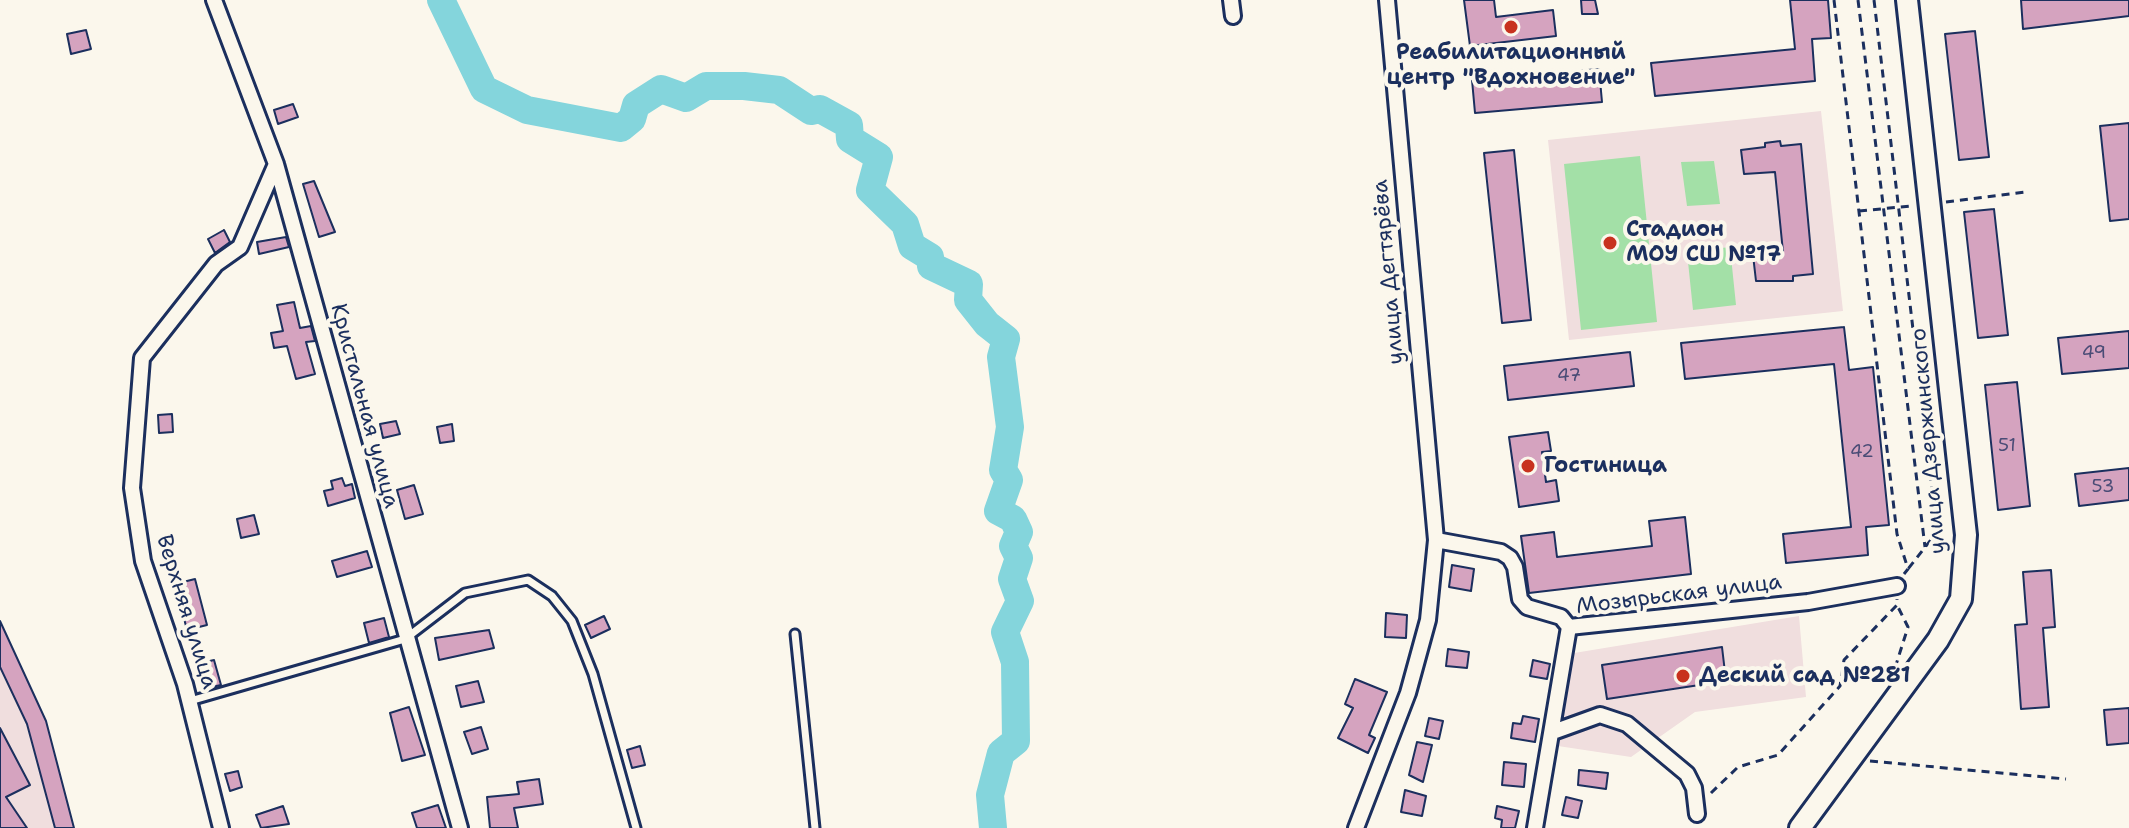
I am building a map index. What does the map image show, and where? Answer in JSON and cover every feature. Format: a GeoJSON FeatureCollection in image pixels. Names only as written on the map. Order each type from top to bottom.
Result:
{"type":"FeatureCollection","features":[{"type":"Feature","properties":{"kind":"street","name":"Кристальная улица"},"geometry":{"type":"LineString","coordinates":[[214,0],[276,164],[405,639],[460,828]]}},
{"type":"Feature","properties":{"kind":"street"},"geometry":{"type":"LineString","coordinates":[[1231,0],[1233,16]]}},
{"type":"Feature","properties":{"kind":"street","name":"улица Дегтярёва"},"geometry":{"type":"LineString","coordinates":[[1356,828],[1408,693],[1424,634],[1436,540],[1387,0]]}},
{"type":"Feature","properties":{"kind":"street","name":"улица Дзержинского"},"geometry":{"type":"LineString","coordinates":[[1800,828],[1938,640],[1961,599],[1966,535],[1907,0]]}},
{"type":"Feature","properties":{"kind":"street","name":"Верхняя улица"},"geometry":{"type":"LineString","coordinates":[[221,828],[190,701],[143,561],[134,503],[142,358],[216,264],[240,247],[276,164]]}},
{"type":"Feature","properties":{"kind":"street"},"geometry":{"type":"LineString","coordinates":[[1436,540],[1501,552],[1510,558],[1515,567],[1520,599],[1527,607],[1561,617],[1569,627]]}},
{"type":"Feature","properties":{"kind":"street","name":"Мозырьская улица"},"geometry":{"type":"LineString","coordinates":[[1535,828],[1569,627],[1808,602],[1897,586]]}},
{"type":"Feature","properties":{"kind":"street"},"geometry":{"type":"LineString","coordinates":[[1553,732],[1600,715],[1615,717],[1687,774],[1694,788],[1697,809]]}},
{"type":"Feature","properties":{"kind":"lane"},"geometry":{"type":"LineString","coordinates":[[190,701],[405,639],[465,593],[528,580],[552,596],[572,621],[593,674],[636,828]]}},
{"type":"Feature","properties":{"kind":"lane"},"geometry":{"type":"LineString","coordinates":[[795,634],[815,828]]}},
{"type":"Feature","properties":{"kind":"path","name":"улица Дзержинского"},"geometry":{"type":"LineString","coordinates":[[1834,0],[1897,534],[1908,569],[1897,586]]}},
{"type":"Feature","properties":{"kind":"path"},"geometry":{"type":"LineString","coordinates":[[1858,0],[1925,547]]}},
{"type":"Feature","properties":{"kind":"path"},"geometry":{"type":"LineString","coordinates":[[1874,0],[1937,532],[1908,569]]}},
{"type":"Feature","properties":{"kind":"path"},"geometry":{"type":"LineString","coordinates":[[1859,211],[2026,192]]}},
{"type":"Feature","properties":{"kind":"path"},"geometry":{"type":"LineString","coordinates":[[1895,668],[1908,627],[1897,605],[1897,586]]}},
{"type":"Feature","properties":{"kind":"path"},"geometry":{"type":"LineString","coordinates":[[1697,809],[1738,767],[1778,755],[1840,686],[1844,660],[1897,605]]}},
{"type":"Feature","properties":{"kind":"path"},"geometry":{"type":"LineString","coordinates":[[1850,759],[2066,779]]}},
{"type":"Feature","properties":{"kind":"shaded area"},"geometry":{"type":"Polygon","coordinates":[[[1821,111],[1843,311],[1569,340],[1548,140],[1821,111]]]}},
{"type":"Feature","properties":{"kind":"shaded area","name":"Деский сад №281"},"geometry":{"type":"Polygon","coordinates":[[[1799,616],[1806,697],[1695,712],[1631,757],[1558,746],[1562,655],[1799,616]]]}},
{"type":"Feature","properties":{"kind":"shaded area"},"geometry":{"type":"Polygon","coordinates":[[[0,621],[46,721],[74,828],[0,828],[0,621]]]}},
{"type":"Feature","properties":{"kind":"green space","name":"Стадион МОУ СШ №17"},"geometry":{"type":"Polygon","coordinates":[[[1640,156],[1657,322],[1581,330],[1564,164],[1640,156]]]}},
{"type":"Feature","properties":{"kind":"green space"},"geometry":{"type":"Polygon","coordinates":[[[1714,161],[1720,204],[1687,206],[1681,162],[1714,161]]]}},
{"type":"Feature","properties":{"kind":"green space"},"geometry":{"type":"Polygon","coordinates":[[[1730,247],[1736,305],[1693,310],[1687,252],[1730,247]]]}},
{"type":"Feature","properties":{"kind":"building","name":"Реабилитационный центр \"Вдохновение\""},"geometry":{"type":"Polygon","coordinates":[[[1464,0],[1494,0],[1496,17],[1553,10],[1556,36],[1470,46],[1464,0]]]}},
{"type":"Feature","properties":{"kind":"building"},"geometry":{"type":"Polygon","coordinates":[[[1581,0],[1595,0],[1598,14],[1582,14],[1581,0]]]}},
{"type":"Feature","properties":{"kind":"building"},"geometry":{"type":"Polygon","coordinates":[[[1790,0],[1828,0],[1831,38],[1812,39],[1815,81],[1655,96],[1651,63],[1795,49],[1790,0]]]}},
{"type":"Feature","properties":{"kind":"building"},"geometry":{"type":"Polygon","coordinates":[[[2021,0],[2129,0],[2129,16],[2023,29],[2021,0]]]}},
{"type":"Feature","properties":{"kind":"building"},"geometry":{"type":"Polygon","coordinates":[[[86,30],[91,49],[71,54],[67,34],[86,30]]]}},
{"type":"Feature","properties":{"kind":"building"},"geometry":{"type":"Polygon","coordinates":[[[1975,31],[1989,157],[1959,160],[1945,34],[1975,31]]]}},
{"type":"Feature","properties":{"kind":"building"},"geometry":{"type":"Polygon","coordinates":[[[1599,69],[1602,102],[1475,113],[1472,80],[1599,69]]]}},
{"type":"Feature","properties":{"kind":"building"},"geometry":{"type":"Polygon","coordinates":[[[293,104],[298,117],[278,124],[274,110],[293,104]]]}},
{"type":"Feature","properties":{"kind":"building"},"geometry":{"type":"Polygon","coordinates":[[[2129,123],[2129,219],[2110,221],[2100,126],[2129,123]]]}},
{"type":"Feature","properties":{"kind":"building"},"geometry":{"type":"Polygon","coordinates":[[[1780,141],[1781,146],[1801,144],[1813,274],[1793,276],[1793,281],[1756,281],[1753,255],[1783,252],[1775,172],[1744,174],[1741,150],[1765,147],[1765,143],[1780,141]]]}},
{"type":"Feature","properties":{"kind":"building"},"geometry":{"type":"Polygon","coordinates":[[[1514,150],[1531,320],[1502,323],[1484,153],[1514,150]]]}},
{"type":"Feature","properties":{"kind":"building"},"geometry":{"type":"Polygon","coordinates":[[[314,181],[335,232],[319,237],[303,184],[314,181]]]}},
{"type":"Feature","properties":{"kind":"building"},"geometry":{"type":"Polygon","coordinates":[[[1994,209],[2008,335],[1978,338],[1964,212],[1994,209]]]}},
{"type":"Feature","properties":{"kind":"building"},"geometry":{"type":"Polygon","coordinates":[[[224,230],[230,242],[215,253],[208,239],[224,230]]]}},
{"type":"Feature","properties":{"kind":"building"},"geometry":{"type":"Polygon","coordinates":[[[286,237],[289,247],[259,254],[257,242],[286,237]]]}},
{"type":"Feature","properties":{"kind":"building"},"geometry":{"type":"Polygon","coordinates":[[[294,302],[300,328],[311,326],[315,341],[306,342],[315,374],[296,379],[287,346],[274,348],[271,333],[283,331],[277,305],[294,302]]]}},
{"type":"Feature","properties":{"kind":"building"},"geometry":{"type":"Polygon","coordinates":[[[1844,327],[1849,370],[1873,367],[1889,525],[1866,527],[1868,555],[1786,563],[1783,534],[1851,527],[1834,364],[1685,379],[1681,343],[1844,327]]]}},
{"type":"Feature","properties":{"kind":"building"},"geometry":{"type":"Polygon","coordinates":[[[2129,331],[2129,368],[2062,374],[2058,338],[2129,331]]]}},
{"type":"Feature","properties":{"kind":"building"},"geometry":{"type":"Polygon","coordinates":[[[1630,352],[1634,386],[1508,400],[1504,366],[1630,352]]]}},
{"type":"Feature","properties":{"kind":"building"},"geometry":{"type":"Polygon","coordinates":[[[2017,382],[2030,506],[1998,510],[1985,385],[2017,382]]]}},
{"type":"Feature","properties":{"kind":"building"},"geometry":{"type":"Polygon","coordinates":[[[172,414],[173,432],[159,433],[158,415],[172,414]]]}},
{"type":"Feature","properties":{"kind":"building"},"geometry":{"type":"Polygon","coordinates":[[[396,421],[400,434],[383,438],[380,424],[396,421]]]}},
{"type":"Feature","properties":{"kind":"building"},"geometry":{"type":"Polygon","coordinates":[[[452,424],[454,441],[440,443],[437,427],[452,424]]]}},
{"type":"Feature","properties":{"kind":"building","name":"Гостиница"},"geometry":{"type":"Polygon","coordinates":[[[1548,432],[1551,451],[1542,452],[1546,482],[1556,480],[1559,501],[1519,507],[1509,437],[1548,432]]]}},
{"type":"Feature","properties":{"kind":"building"},"geometry":{"type":"Polygon","coordinates":[[[2129,468],[2129,500],[2079,506],[2075,474],[2129,468]]]}},
{"type":"Feature","properties":{"kind":"building"},"geometry":{"type":"Polygon","coordinates":[[[342,478],[345,486],[352,484],[355,498],[328,506],[324,491],[333,489],[331,481],[342,478]]]}},
{"type":"Feature","properties":{"kind":"building"},"geometry":{"type":"Polygon","coordinates":[[[414,485],[423,514],[405,519],[397,490],[414,485]]]}},
{"type":"Feature","properties":{"kind":"building"},"geometry":{"type":"Polygon","coordinates":[[[254,515],[259,534],[241,538],[237,519],[254,515]]]}},
{"type":"Feature","properties":{"kind":"building"},"geometry":{"type":"Polygon","coordinates":[[[1685,517],[1691,574],[1529,593],[1521,536],[1554,532],[1557,557],[1652,546],[1649,521],[1685,517]]]}},
{"type":"Feature","properties":{"kind":"building"},"geometry":{"type":"Polygon","coordinates":[[[367,551],[372,567],[337,577],[332,561],[367,551]]]}},
{"type":"Feature","properties":{"kind":"building"},"geometry":{"type":"Polygon","coordinates":[[[1452,565],[1474,569],[1471,591],[1449,587],[1452,565]]]}},
{"type":"Feature","properties":{"kind":"building"},"geometry":{"type":"Polygon","coordinates":[[[2051,570],[2055,627],[2043,628],[2049,707],[2021,709],[2015,625],[2027,624],[2023,572],[2051,570]]]}},
{"type":"Feature","properties":{"kind":"building"},"geometry":{"type":"Polygon","coordinates":[[[195,579],[207,625],[187,630],[175,584],[195,579]]]}},
{"type":"Feature","properties":{"kind":"building"},"geometry":{"type":"Polygon","coordinates":[[[1386,613],[1407,615],[1406,638],[1385,637],[1386,613]]]}},
{"type":"Feature","properties":{"kind":"building"},"geometry":{"type":"Polygon","coordinates":[[[604,616],[610,629],[591,638],[585,625],[604,616]]]}},
{"type":"Feature","properties":{"kind":"building"},"geometry":{"type":"Polygon","coordinates":[[[384,618],[389,637],[369,643],[364,623],[384,618]]]}},
{"type":"Feature","properties":{"kind":"building"},"geometry":{"type":"Polygon","coordinates":[[[0,621],[46,721],[74,828],[55,828],[27,724],[0,667],[0,621]]]}},
{"type":"Feature","properties":{"kind":"building"},"geometry":{"type":"Polygon","coordinates":[[[489,630],[494,648],[439,660],[435,638],[489,630]]]}},
{"type":"Feature","properties":{"kind":"building"},"geometry":{"type":"Polygon","coordinates":[[[1722,647],[1726,681],[1607,699],[1602,665],[1722,647]]]}},
{"type":"Feature","properties":{"kind":"building"},"geometry":{"type":"Polygon","coordinates":[[[1448,649],[1469,652],[1467,668],[1446,666],[1448,649]]]}},
{"type":"Feature","properties":{"kind":"building"},"geometry":{"type":"Polygon","coordinates":[[[214,660],[221,685],[203,689],[197,664],[214,660]]]}},
{"type":"Feature","properties":{"kind":"building"},"geometry":{"type":"Polygon","coordinates":[[[1533,660],[1550,664],[1547,679],[1530,676],[1533,660]]]}},
{"type":"Feature","properties":{"kind":"building"},"geometry":{"type":"Polygon","coordinates":[[[1355,679],[1387,692],[1369,735],[1375,738],[1368,753],[1338,738],[1353,708],[1345,704],[1355,679]]]}},
{"type":"Feature","properties":{"kind":"building"},"geometry":{"type":"Polygon","coordinates":[[[478,681],[484,702],[461,707],[456,686],[478,681]]]}},
{"type":"Feature","properties":{"kind":"building"},"geometry":{"type":"Polygon","coordinates":[[[409,707],[425,755],[402,761],[390,713],[409,707]]]}},
{"type":"Feature","properties":{"kind":"building"},"geometry":{"type":"Polygon","coordinates":[[[2129,708],[2129,743],[2107,745],[2104,710],[2129,708]]]}},
{"type":"Feature","properties":{"kind":"building"},"geometry":{"type":"Polygon","coordinates":[[[1523,716],[1539,719],[1535,742],[1511,738],[1513,723],[1521,724],[1523,716]]]}},
{"type":"Feature","properties":{"kind":"building"},"geometry":{"type":"Polygon","coordinates":[[[1429,718],[1443,721],[1439,739],[1425,736],[1429,718]]]}},
{"type":"Feature","properties":{"kind":"building"},"geometry":{"type":"Polygon","coordinates":[[[481,727],[488,749],[472,754],[464,732],[481,727]]]}},
{"type":"Feature","properties":{"kind":"building"},"geometry":{"type":"Polygon","coordinates":[[[0,728],[30,785],[6,797],[27,828],[0,828],[0,728]]]}},
{"type":"Feature","properties":{"kind":"building"},"geometry":{"type":"Polygon","coordinates":[[[1417,742],[1432,745],[1423,782],[1409,775],[1417,742]]]}},
{"type":"Feature","properties":{"kind":"building"},"geometry":{"type":"Polygon","coordinates":[[[640,746],[645,765],[632,768],[627,750],[640,746]]]}},
{"type":"Feature","properties":{"kind":"building"},"geometry":{"type":"Polygon","coordinates":[[[1504,762],[1526,764],[1524,787],[1502,785],[1504,762]]]}},
{"type":"Feature","properties":{"kind":"building"},"geometry":{"type":"Polygon","coordinates":[[[1579,770],[1608,773],[1606,789],[1578,785],[1579,770]]]}},
{"type":"Feature","properties":{"kind":"building"},"geometry":{"type":"Polygon","coordinates":[[[238,771],[242,787],[230,791],[225,774],[238,771]]]}},
{"type":"Feature","properties":{"kind":"building"},"geometry":{"type":"Polygon","coordinates":[[[539,779],[543,804],[514,808],[518,828],[490,828],[487,797],[519,794],[517,782],[539,779]]]}},
{"type":"Feature","properties":{"kind":"building"},"geometry":{"type":"Polygon","coordinates":[[[1405,790],[1426,796],[1422,816],[1401,812],[1405,790]]]}},
{"type":"Feature","properties":{"kind":"building"},"geometry":{"type":"Polygon","coordinates":[[[1566,797],[1582,801],[1578,818],[1562,815],[1566,797]]]}},
{"type":"Feature","properties":{"kind":"building"},"geometry":{"type":"Polygon","coordinates":[[[438,805],[446,828],[417,828],[412,813],[438,805]]]}},
{"type":"Feature","properties":{"kind":"building"},"geometry":{"type":"Polygon","coordinates":[[[283,806],[289,824],[261,828],[256,815],[283,806]]]}},
{"type":"Feature","properties":{"kind":"building"},"geometry":{"type":"Polygon","coordinates":[[[1497,806],[1519,811],[1515,828],[1501,828],[1502,820],[1495,818],[1497,806]]]}},
{"type":"Feature","properties":{"kind":"waterway"},"geometry":{"type":"LineString","coordinates":[[441,0],[484,89],[527,110],[621,128],[632,119],[636,105],[661,89],[686,98],[706,86],[744,86],[779,90],[811,111],[820,109],[849,125],[850,139],[879,157],[870,190],[905,224],[912,246],[930,257],[931,266],[969,284],[968,300],[987,324],[1006,339],[1001,357],[1010,427],[1003,470],[1009,480],[998,511],[1013,519],[1019,532],[1013,546],[1019,558],[1012,579],[1020,601],[1005,632],[1015,662],[1016,741],[1001,753],[990,795],[993,828]]}},
{"type":"Feature","properties":{"kind":"place","name":"Реабилитационный центр \"Вдохновение\""},"geometry":{"type":"Point","coordinates":[1511,27]}},
{"type":"Feature","properties":{"kind":"place","name":"Стадион МОУ СШ №17"},"geometry":{"type":"Point","coordinates":[1610,243]}},
{"type":"Feature","properties":{"kind":"place","name":"Гостиница"},"geometry":{"type":"Point","coordinates":[1528,466]}},
{"type":"Feature","properties":{"kind":"place","name":"Деский сад №281"},"geometry":{"type":"Point","coordinates":[1683,676]}}]}
